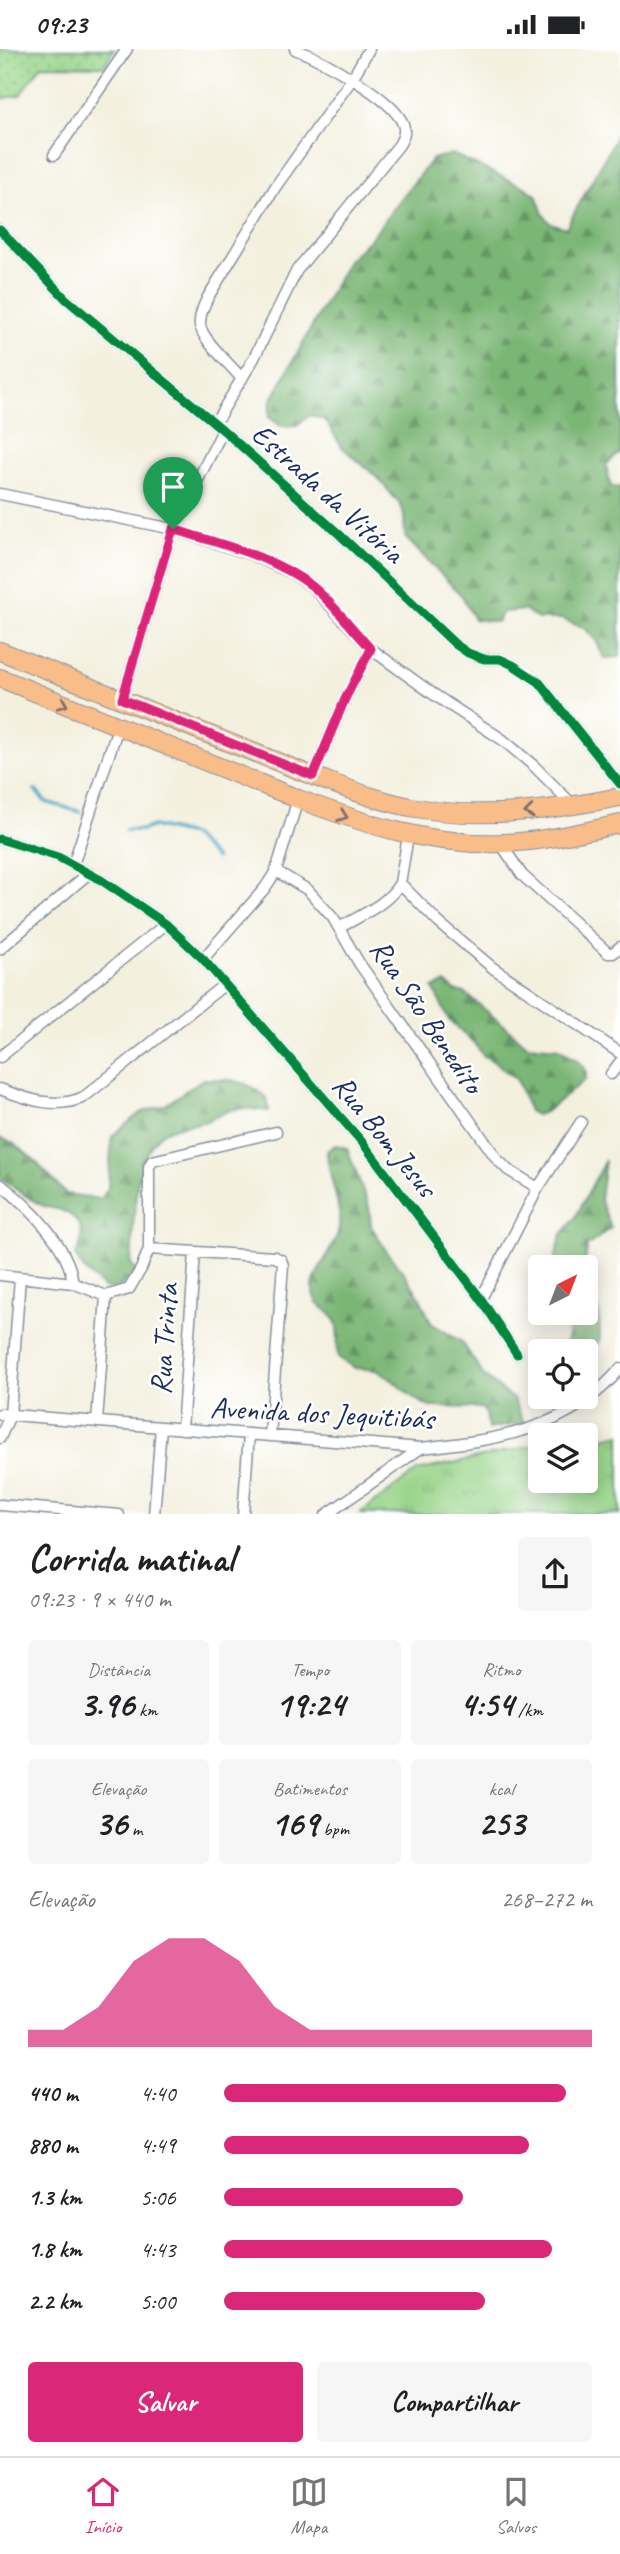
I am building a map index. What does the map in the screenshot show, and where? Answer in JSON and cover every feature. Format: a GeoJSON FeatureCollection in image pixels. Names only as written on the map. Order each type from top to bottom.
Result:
{"type":"FeatureCollection","features":[{"type":"Feature","properties":{"kind":"main road"},"geometry":{"type":"LineString","coordinates":[[0,650],[313,776],[389,802],[442,812],[511,814],[620,797]]}},
{"type":"Feature","properties":{"kind":"main road"},"geometry":{"type":"LineString","coordinates":[[0,678],[298,799],[408,836],[501,843],[616,829]]}},
{"type":"Feature","properties":{"kind":"main road"},"geometry":{"type":"LineString","coordinates":[[574,806],[579,832]]}},
{"type":"Feature","properties":{"kind":"street"},"geometry":{"type":"LineString","coordinates":[[54,155],[127,49]]}},
{"type":"Feature","properties":{"kind":"street"},"geometry":{"type":"LineString","coordinates":[[122,699],[173,529],[242,379],[297,270],[399,145],[404,135],[404,126],[397,115],[376,95],[307,51],[295,49]]}},
{"type":"Feature","properties":{"kind":"street"},"geometry":{"type":"LineString","coordinates":[[242,379],[203,333],[199,323],[202,311],[276,186],[352,79],[369,49]]}},
{"type":"Feature","properties":{"kind":"street","name":"Estrada da Vitória"},"geometry":{"type":"LineString","coordinates":[[0,230],[66,299],[219,426],[455,644],[484,659],[500,659],[539,682],[620,784]]}},
{"type":"Feature","properties":{"kind":"street"},"geometry":{"type":"LineString","coordinates":[[0,494],[173,529],[253,555],[292,573],[313,587],[371,649],[503,740],[574,806]]}},
{"type":"Feature","properties":{"kind":"street"},"geometry":{"type":"LineString","coordinates":[[313,776],[345,699],[371,649]]}},
{"type":"Feature","properties":{"kind":"street"},"geometry":{"type":"LineString","coordinates":[[73,865],[118,727]]}},
{"type":"Feature","properties":{"kind":"street"},"geometry":{"type":"LineString","coordinates":[[203,959],[265,888],[276,871],[298,799]]}},
{"type":"Feature","properties":{"kind":"street"},"geometry":{"type":"LineString","coordinates":[[340,928],[387,900],[400,883],[408,836]]}},
{"type":"Feature","properties":{"kind":"street","name":"Rua Bom Jesus"},"geometry":{"type":"LineString","coordinates":[[0,839],[89,873],[144,907],[203,959],[362,1142],[481,1299],[517,1354]]}},
{"type":"Feature","properties":{"kind":"street"},"geometry":{"type":"LineString","coordinates":[[501,843],[522,875],[608,953],[613,953],[620,947]]}},
{"type":"Feature","properties":{"kind":"street","name":"Rua São Benedito"},"geometry":{"type":"LineString","coordinates":[[276,871],[308,890],[340,928],[359,963],[497,1159],[508,1170],[538,1188]]}},
{"type":"Feature","properties":{"kind":"street"},"geometry":{"type":"LineString","coordinates":[[0,949],[89,873]]}},
{"type":"Feature","properties":{"kind":"street"},"geometry":{"type":"LineString","coordinates":[[400,883],[438,922],[493,968],[620,1053]]}},
{"type":"Feature","properties":{"kind":"street"},"geometry":{"type":"LineString","coordinates":[[0,1056],[166,924]]}},
{"type":"Feature","properties":{"kind":"street"},"geometry":{"type":"LineString","coordinates":[[0,1089],[40,1101],[71,1103],[84,1097],[225,984]]}},
{"type":"Feature","properties":{"kind":"street"},"geometry":{"type":"LineString","coordinates":[[611,1074],[620,1062]]}},
{"type":"Feature","properties":{"kind":"street"},"geometry":{"type":"LineString","coordinates":[[481,1299],[538,1188],[581,1122]]}},
{"type":"Feature","properties":{"kind":"street"},"geometry":{"type":"LineString","coordinates":[[0,1275],[73,1283],[106,1296],[129,1289],[149,1249],[149,1167],[152,1161],[276,1132]]}},
{"type":"Feature","properties":{"kind":"street"},"geometry":{"type":"LineString","coordinates":[[0,1184],[32,1211],[68,1262],[73,1283]]}},
{"type":"Feature","properties":{"kind":"street"},"geometry":{"type":"LineString","coordinates":[[149,1249],[275,1257],[281,1260],[283,1265],[270,1436]]}},
{"type":"Feature","properties":{"kind":"street","name":"Rua Trinta"},"geometry":{"type":"LineString","coordinates":[[182,1429],[195,1253]]}},
{"type":"Feature","properties":{"kind":"street"},"geometry":{"type":"LineString","coordinates":[[0,1438],[5,1415],[20,1277]]}},
{"type":"Feature","properties":{"kind":"street"},"geometry":{"type":"LineString","coordinates":[[97,1422],[106,1296]]}},
{"type":"Feature","properties":{"kind":"street","name":"Avenida dos Jequitibás"},"geometry":{"type":"LineString","coordinates":[[5,1415],[421,1448],[479,1441],[537,1427],[590,1397],[620,1370]]}},
{"type":"Feature","properties":{"kind":"street"},"geometry":{"type":"LineString","coordinates":[[154,1514],[161,1427]]}},
{"type":"Feature","properties":{"kind":"street"},"geometry":{"type":"LineString","coordinates":[[243,1514],[249,1434]]}},
{"type":"Feature","properties":{"kind":"street"},"geometry":{"type":"LineString","coordinates":[[326,1514],[421,1448]]}},
{"type":"Feature","properties":{"kind":"street"},"geometry":{"type":"LineString","coordinates":[[0,1505],[119,1514]]}},
{"type":"Feature","properties":{"kind":"green space"},"geometry":{"type":"Polygon","coordinates":[[[0,49],[114,49],[104,66],[42,65],[20,95],[0,99],[0,49]]]}},
{"type":"Feature","properties":{"kind":"green space"},"geometry":{"type":"Polygon","coordinates":[[[620,130],[620,452],[606,465],[611,487],[620,488],[620,657],[604,658],[597,642],[586,629],[562,619],[538,619],[525,610],[503,612],[497,622],[474,619],[462,596],[405,537],[404,515],[399,503],[378,478],[342,447],[325,420],[310,415],[297,425],[281,426],[269,417],[271,401],[348,261],[370,239],[432,159],[452,154],[523,186],[536,195],[543,214],[550,223],[566,228],[620,130]]]}},
{"type":"Feature","properties":{"kind":"green space"},"geometry":{"type":"Polygon","coordinates":[[[446,983],[455,991],[465,993],[527,1045],[559,1048],[579,1061],[586,1070],[586,1079],[545,1112],[536,1115],[529,1111],[517,1080],[483,1055],[449,1020],[433,988],[446,983]]]}},
{"type":"Feature","properties":{"kind":"green space"},"geometry":{"type":"Polygon","coordinates":[[[203,1079],[230,1080],[252,1087],[267,1098],[269,1111],[231,1110],[196,1124],[169,1129],[153,1142],[145,1157],[136,1192],[131,1264],[136,1270],[124,1284],[105,1289],[85,1271],[75,1256],[82,1237],[75,1219],[63,1211],[31,1199],[0,1177],[0,1138],[13,1143],[33,1159],[66,1194],[101,1199],[108,1188],[112,1136],[140,1113],[165,1105],[203,1079]]]}},
{"type":"Feature","properties":{"kind":"green space"},"geometry":{"type":"Polygon","coordinates":[[[335,1145],[347,1148],[369,1207],[371,1226],[419,1296],[431,1323],[462,1342],[484,1376],[514,1400],[524,1423],[488,1429],[486,1413],[481,1408],[430,1407],[376,1370],[355,1368],[338,1358],[335,1320],[317,1303],[313,1292],[315,1277],[338,1232],[339,1211],[327,1151],[335,1145]]]}},
{"type":"Feature","properties":{"kind":"green space"},"geometry":{"type":"Polygon","coordinates":[[[605,1160],[600,1199],[611,1228],[587,1246],[586,1255],[556,1255],[562,1234],[574,1220],[605,1160]]]}},
{"type":"Feature","properties":{"kind":"green space"},"geometry":{"type":"Polygon","coordinates":[[[599,1311],[598,1343],[598,1339],[567,1339],[569,1332],[566,1325],[598,1325],[599,1311]]]}},
{"type":"Feature","properties":{"kind":"green space"},"geometry":{"type":"Polygon","coordinates":[[[620,1434],[620,1514],[359,1514],[417,1471],[528,1447],[528,1493],[598,1493],[598,1439],[620,1434]]]}},
{"type":"Feature","properties":{"kind":"waterway"},"geometry":{"type":"LineString","coordinates":[[35,790],[46,802],[81,812]]}},
{"type":"Feature","properties":{"kind":"waterway"},"geometry":{"type":"LineString","coordinates":[[125,830],[142,830],[153,826],[191,835],[216,859]]}},
{"type":"Feature","properties":{"kind":"cycle path"},"geometry":{"type":"LineString","coordinates":[[0,230],[66,299],[223,430],[339,534],[455,644],[484,659],[500,659],[539,682],[620,784]]}},
{"type":"Feature","properties":{"kind":"cycle path"},"geometry":{"type":"LineString","coordinates":[[0,839],[58,857],[101,880],[166,924],[203,959],[362,1142],[481,1299],[517,1354]]}},
{"type":"Feature","properties":{"kind":"route"},"geometry":{"type":"LineString","coordinates":[[173,529],[253,555],[292,573],[313,587],[371,649],[345,699],[313,776],[122,699],[173,529]]}}]}
